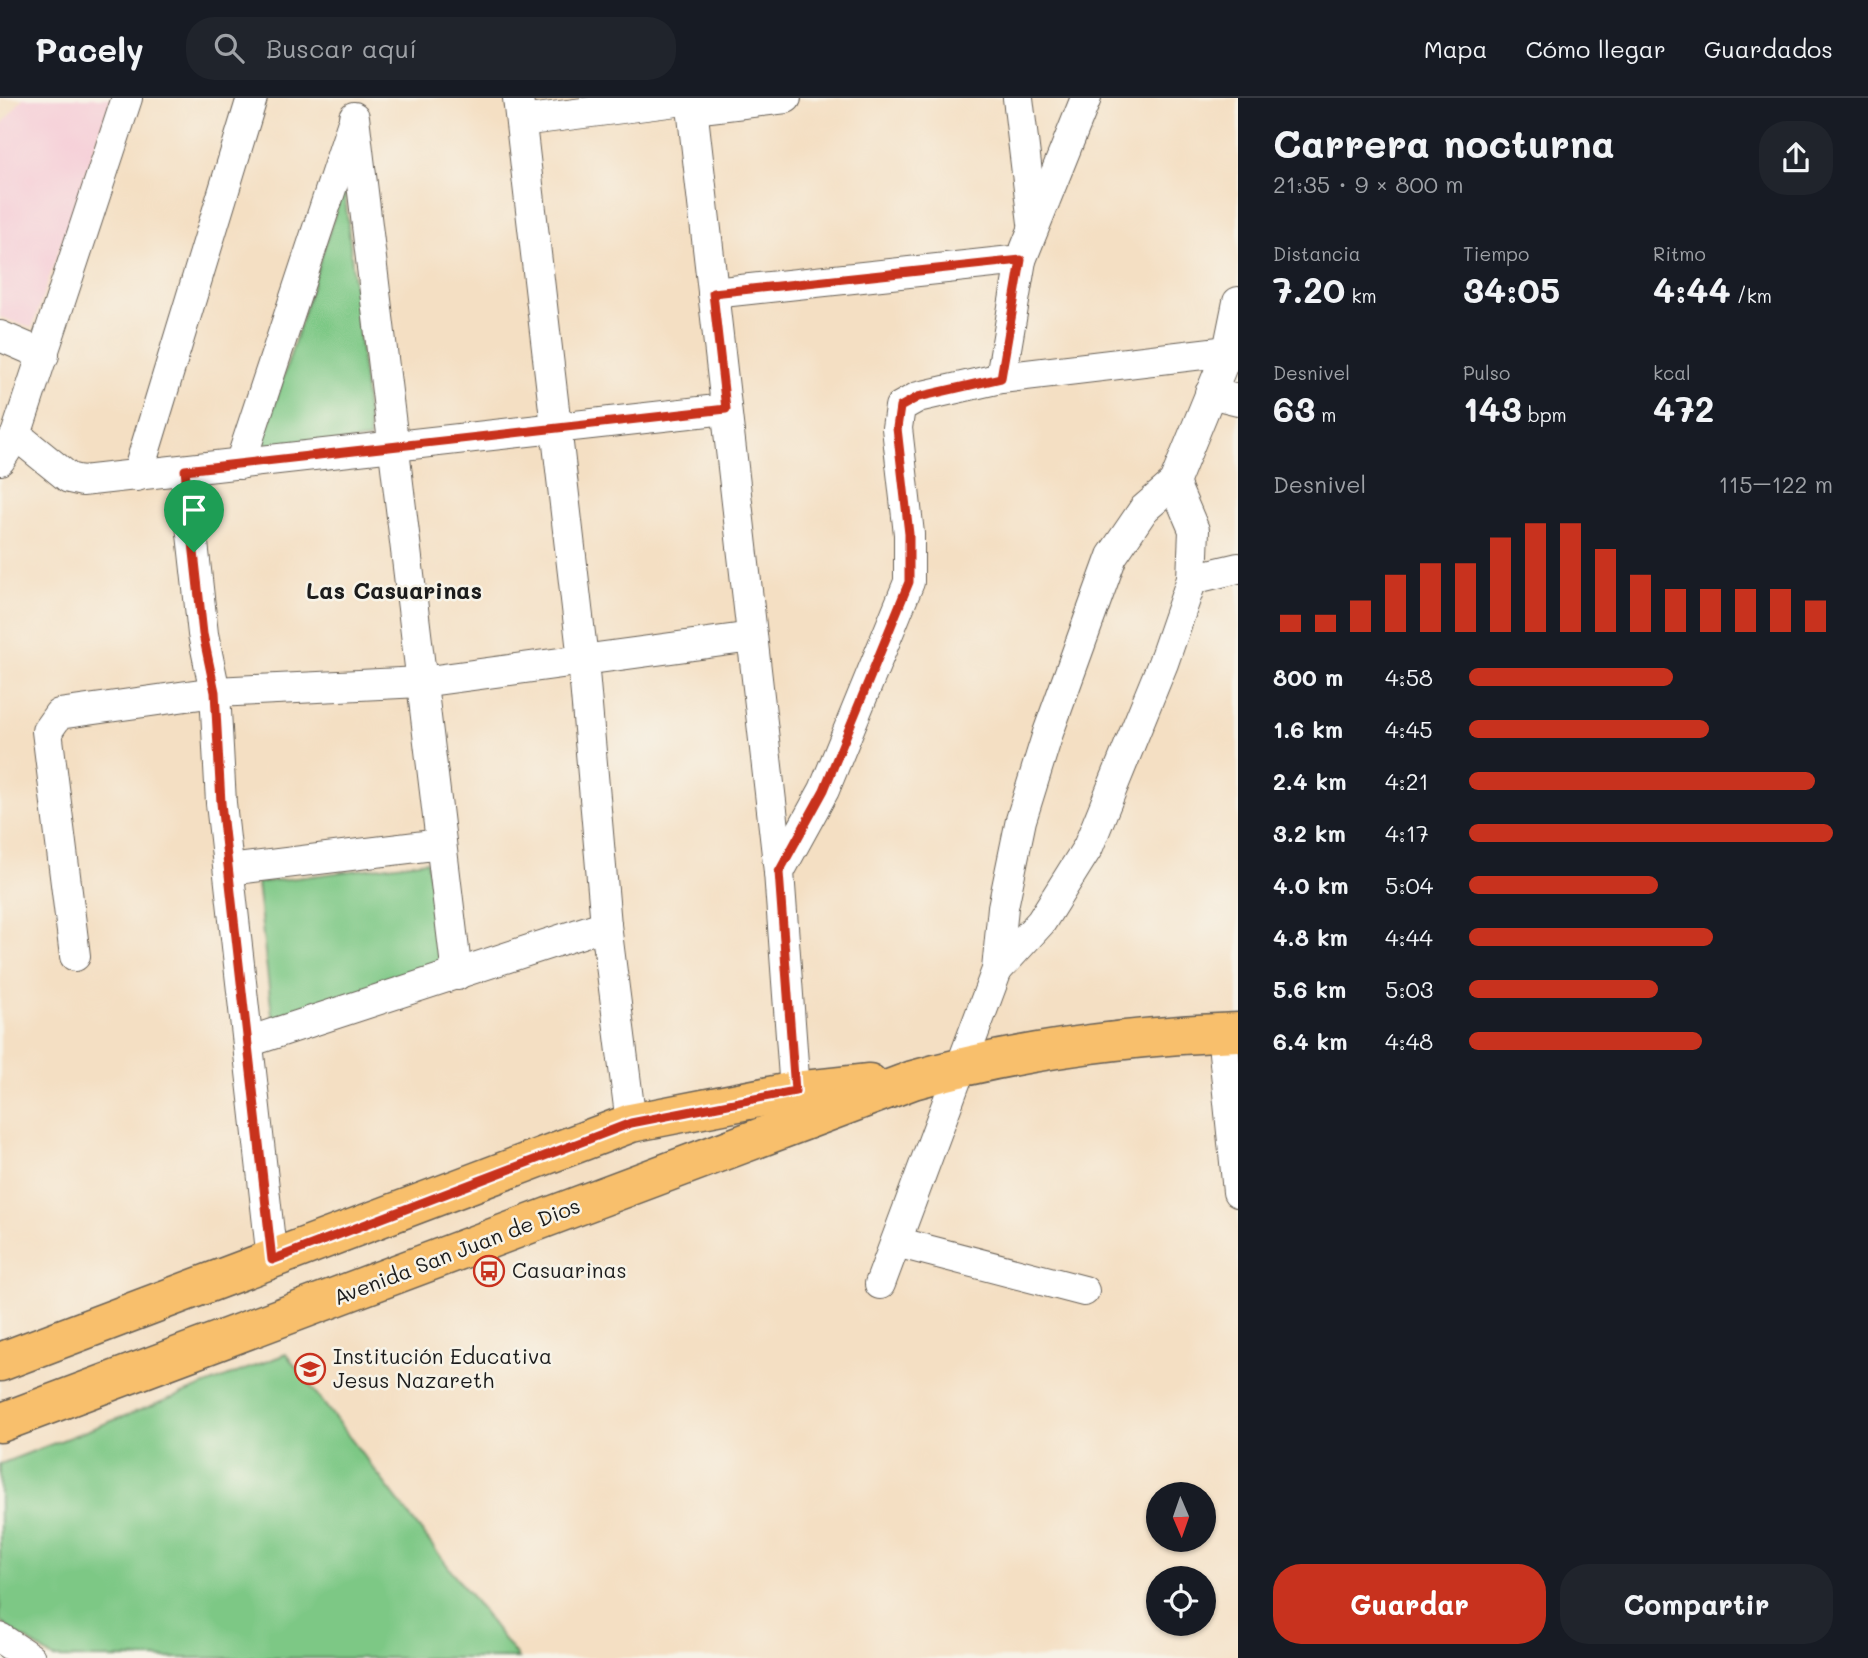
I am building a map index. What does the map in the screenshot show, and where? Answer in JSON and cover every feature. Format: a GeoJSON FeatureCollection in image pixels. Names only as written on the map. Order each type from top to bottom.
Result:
{"type":"FeatureCollection","features":[{"type":"Feature","properties":{"kind":"main road","name":"Avenida San Juan de Dios"},"geometry":{"type":"LineString","coordinates":[[0,1423],[913,1080],[962,1066],[1030,1052],[1109,1041],[1230,1032]]}},
{"type":"Feature","properties":{"kind":"main road","name":"Avenida San Juan de Dios"},"geometry":{"type":"LineString","coordinates":[[0,1362],[631,1123],[795,1091],[913,1080]]}},
{"type":"Feature","properties":{"kind":"street"},"geometry":{"type":"LineString","coordinates":[[0,460],[16,435],[127,98]]}},
{"type":"Feature","properties":{"kind":"street"},"geometry":{"type":"LineString","coordinates":[[137,476],[252,98]]}},
{"type":"Feature","properties":{"kind":"street"},"geometry":{"type":"LineString","coordinates":[[631,1123],[606,925],[583,660],[519,110],[786,98]]}},
{"type":"Feature","properties":{"kind":"street"},"geometry":{"type":"LineString","coordinates":[[1018,98],[1033,226]]}},
{"type":"Feature","properties":{"kind":"street"},"geometry":{"type":"LineString","coordinates":[[1001,378],[1021,260],[1086,98]]}},
{"type":"Feature","properties":{"kind":"street"},"geometry":{"type":"LineString","coordinates":[[692,102],[779,872],[795,1091]]}},
{"type":"Feature","properties":{"kind":"street"},"geometry":{"type":"LineString","coordinates":[[358,108],[393,447],[457,975]]}},
{"type":"Feature","properties":{"kind":"street"},"geometry":{"type":"LineString","coordinates":[[240,464],[358,108]]}},
{"type":"Feature","properties":{"kind":"street"},"geometry":{"type":"LineString","coordinates":[[713,293],[1021,260]]}},
{"type":"Feature","properties":{"kind":"street"},"geometry":{"type":"LineString","coordinates":[[880,1284],[997,970],[1003,907],[1021,820],[1048,733],[1112,556],[1144,509],[1174,483],[1224,397],[1238,302]]}},
{"type":"Feature","properties":{"kind":"street"},"geometry":{"type":"LineString","coordinates":[[0,336],[44,355]]}},
{"type":"Feature","properties":{"kind":"street"},"geometry":{"type":"LineString","coordinates":[[779,872],[824,790],[909,582],[909,534],[897,428],[900,407],[918,397],[1001,378],[1233,343]]}},
{"type":"Feature","properties":{"kind":"street"},"geometry":{"type":"LineString","coordinates":[[16,435],[69,478],[82,481],[726,409]]}},
{"type":"Feature","properties":{"kind":"street"},"geometry":{"type":"LineString","coordinates":[[185,470],[203,634],[215,692],[229,870],[272,1260]]}},
{"type":"Feature","properties":{"kind":"street"},"geometry":{"type":"LineString","coordinates":[[997,970],[1041,922],[1088,847],[1163,663],[1192,579],[1194,530],[1174,483]]}},
{"type":"Feature","properties":{"kind":"street"},"geometry":{"type":"LineString","coordinates":[[1192,579],[1238,568]]}},
{"type":"Feature","properties":{"kind":"street"},"geometry":{"type":"LineString","coordinates":[[75,956],[47,732],[52,721],[67,711],[215,692],[421,682],[752,637]]}},
{"type":"Feature","properties":{"kind":"street"},"geometry":{"type":"LineString","coordinates":[[229,870],[441,844]]}},
{"type":"Feature","properties":{"kind":"street"},"geometry":{"type":"LineString","coordinates":[[248,1042],[606,925]]}},
{"type":"Feature","properties":{"kind":"street"},"geometry":{"type":"LineString","coordinates":[[1230,1032],[1238,1192]]}},
{"type":"Feature","properties":{"kind":"street"},"geometry":{"type":"LineString","coordinates":[[896,1242],[1084,1291]]}},
{"type":"Feature","properties":{"kind":"street"},"geometry":{"type":"LineString","coordinates":[[0,1638],[30,1658]]}},
{"type":"Feature","properties":{"kind":"shaded area"},"geometry":{"type":"Polygon","coordinates":[[[23,98],[111,98],[32,328],[0,317],[0,127],[23,98]]]}},
{"type":"Feature","properties":{"kind":"green space"},"geometry":{"type":"Polygon","coordinates":[[[344,185],[370,439],[260,451],[344,185]]]}},
{"type":"Feature","properties":{"kind":"green space"},"geometry":{"type":"Polygon","coordinates":[[[427,861],[444,968],[273,1023],[257,883],[427,861]]]}},
{"type":"Feature","properties":{"kind":"green space"},"geometry":{"type":"Polygon","coordinates":[[[286,1354],[518,1658],[53,1658],[0,1622],[0,1464],[286,1354]]]}},
{"type":"Feature","properties":{"kind":"place","name":"Casuarinas"},"geometry":{"type":"Point","coordinates":[489,1271]}},
{"type":"Feature","properties":{"kind":"place","name":"Institución Educativa Jesus Nazareth"},"geometry":{"type":"Point","coordinates":[310,1369]}},
{"type":"Feature","properties":{"kind":"district","name":"Las Casuarinas"},"geometry":{"type":"Point","coordinates":[394,591]}},
{"type":"Feature","properties":{"kind":"route"},"geometry":{"type":"LineString","coordinates":[[1021,260],[1001,378],[918,397],[900,407],[897,428],[909,534],[909,582],[824,790],[779,872],[795,1091],[631,1123],[272,1260],[221,803],[215,692],[203,634],[194,552],[185,470],[726,409],[713,293],[1021,260]]}}]}
